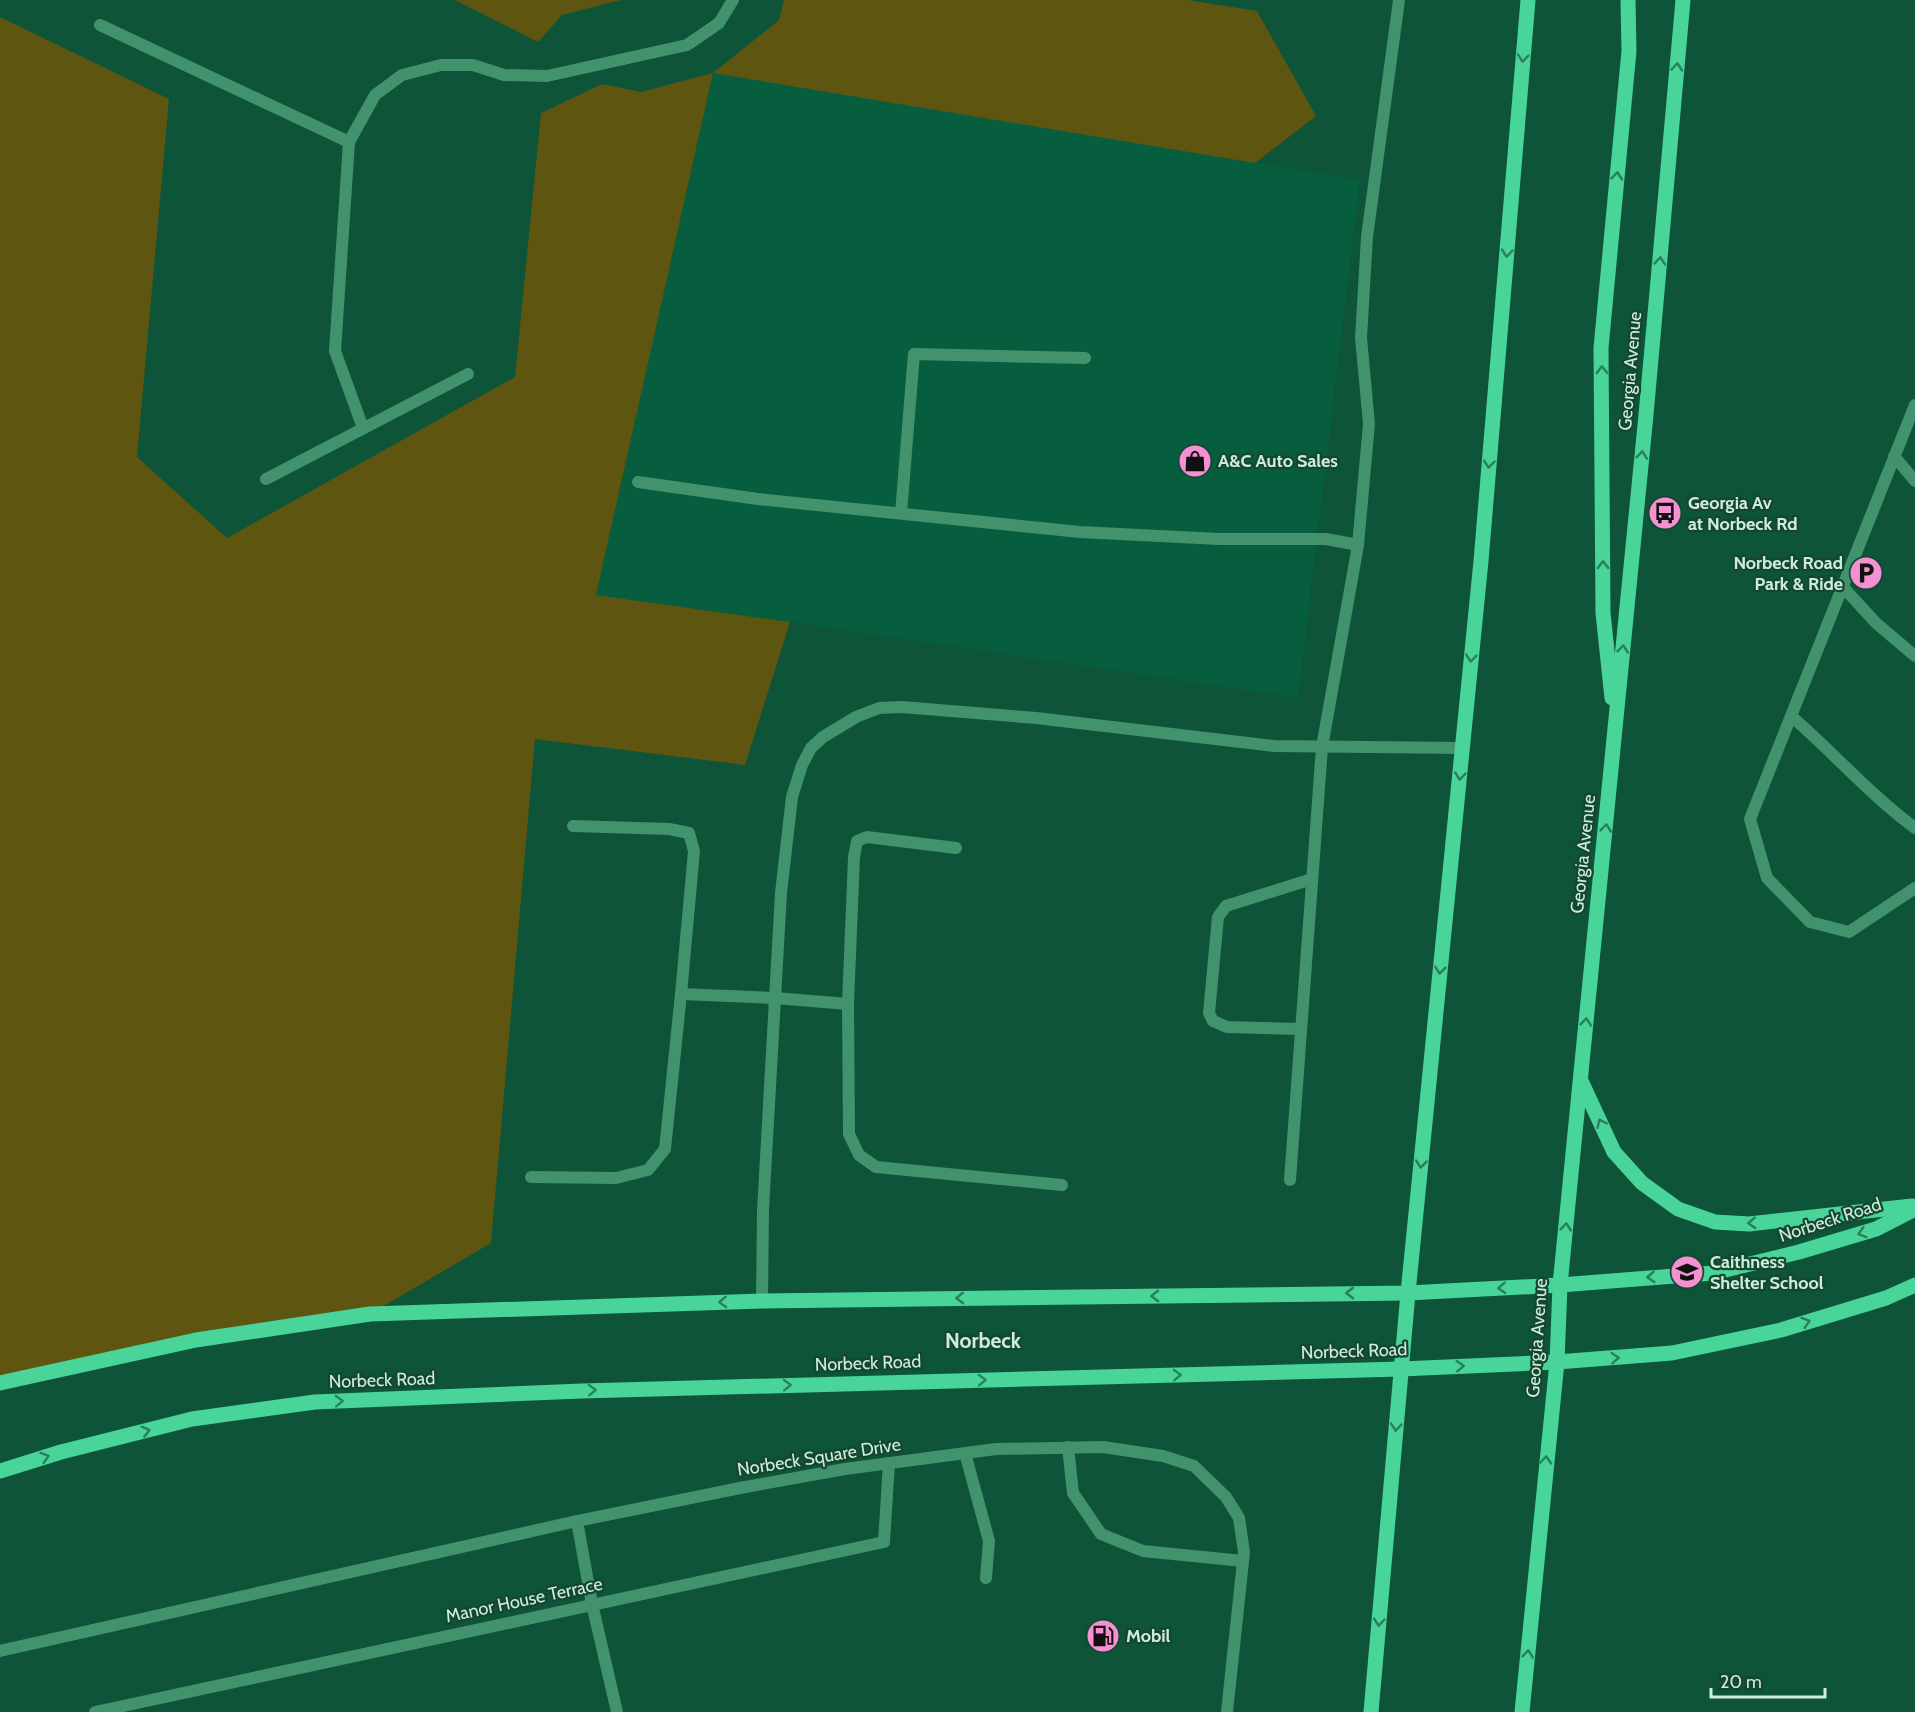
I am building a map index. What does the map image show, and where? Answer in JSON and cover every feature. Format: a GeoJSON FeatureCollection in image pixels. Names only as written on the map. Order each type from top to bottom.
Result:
{"type":"FeatureCollection","features":[{"type":"Feature","properties":{"kind":"main road"},"geometry":{"type":"LineString","coordinates":[[1371,1712],[1408,1293],[1481,561],[1528,0]]}},
{"type":"Feature","properties":{"kind":"main road"},"geometry":{"type":"LineString","coordinates":[[1616,728],[1603,613],[1601,348],[1629,51],[1628,0]]}},
{"type":"Feature","properties":{"kind":"main road","name":"Georgia Avenue"},"geometry":{"type":"LineString","coordinates":[[1522,1712],[1557,1362],[1560,1285],[1645,427],[1683,0]]}},
{"type":"Feature","properties":{"kind":"main road"},"geometry":{"type":"LineString","coordinates":[[1581,1080],[1614,1152],[1642,1183],[1678,1209],[1715,1222],[1749,1224],[1915,1207]]}},
{"type":"Feature","properties":{"kind":"main road","name":"Norbeck Road"},"geometry":{"type":"LineString","coordinates":[[0,1383],[196,1340],[370,1314],[762,1301],[1408,1293],[1560,1285],[1713,1273],[1799,1252],[1876,1229],[1915,1207]]}},
{"type":"Feature","properties":{"kind":"main road","name":"Norbeck Road"},"geometry":{"type":"LineString","coordinates":[[0,1471],[61,1452],[192,1419],[315,1402],[593,1390],[1401,1369],[1557,1362],[1672,1353],[1802,1324],[1886,1298],[1915,1285]]}},
{"type":"Feature","properties":{"kind":"street"},"geometry":{"type":"LineString","coordinates":[[363,428],[335,351],[349,142],[375,95],[402,75],[441,64],[473,65],[504,75],[547,76],[687,45],[719,24],[733,0]]}},
{"type":"Feature","properties":{"kind":"street"},"geometry":{"type":"LineString","coordinates":[[1290,1180],[1322,747],[1358,545],[1369,424],[1361,338],[1367,237],[1400,0]]}},
{"type":"Feature","properties":{"kind":"street"},"geometry":{"type":"LineString","coordinates":[[100,25],[349,142]]}},
{"type":"Feature","properties":{"kind":"street"},"geometry":{"type":"LineString","coordinates":[[901,513],[914,354],[1085,358]]}},
{"type":"Feature","properties":{"kind":"street"},"geometry":{"type":"LineString","coordinates":[[266,478],[468,374]]}},
{"type":"Feature","properties":{"kind":"street"},"geometry":{"type":"LineString","coordinates":[[1915,405],[1750,819],[1767,878],[1810,922],[1849,932],[1915,888]]}},
{"type":"Feature","properties":{"kind":"street"},"geometry":{"type":"LineString","coordinates":[[1894,456],[1915,481]]}},
{"type":"Feature","properties":{"kind":"street"},"geometry":{"type":"LineString","coordinates":[[638,482],[758,499],[1080,532],[1219,539],[1326,539],[1358,545]]}},
{"type":"Feature","properties":{"kind":"street"},"geometry":{"type":"LineString","coordinates":[[1843,587],[1876,623],[1915,656]]}},
{"type":"Feature","properties":{"kind":"street"},"geometry":{"type":"LineString","coordinates":[[762,1301],[763,1210],[781,893],[792,797],[802,765],[812,748],[823,737],[856,717],[879,708],[902,707],[1036,718],[1274,746],[1462,748]]}},
{"type":"Feature","properties":{"kind":"street"},"geometry":{"type":"LineString","coordinates":[[1791,716],[1827,747],[1891,811],[1915,828]]}},
{"type":"Feature","properties":{"kind":"street"},"geometry":{"type":"LineString","coordinates":[[531,1177],[615,1178],[648,1170],[665,1149],[694,851],[689,833],[669,829],[573,826]]}},
{"type":"Feature","properties":{"kind":"street"},"geometry":{"type":"LineString","coordinates":[[956,848],[867,837],[857,841],[854,857],[848,1004],[849,1134],[859,1155],[876,1167],[1062,1185]]}},
{"type":"Feature","properties":{"kind":"street"},"geometry":{"type":"LineString","coordinates":[[1301,1029],[1227,1027],[1213,1022],[1209,1013],[1218,917],[1226,906],[1312,879]]}},
{"type":"Feature","properties":{"kind":"street"},"geometry":{"type":"LineString","coordinates":[[681,994],[848,1004]]}},
{"type":"Feature","properties":{"kind":"street"},"geometry":{"type":"LineString","coordinates":[[1068,1448],[1073,1493],[1101,1534],[1143,1551],[1243,1561],[1227,1712]]}},
{"type":"Feature","properties":{"kind":"street","name":"Norbeck Square Drive"},"geometry":{"type":"LineString","coordinates":[[0,1651],[577,1521],[740,1488],[889,1463],[996,1449],[1113,1448],[1163,1456],[1194,1466],[1226,1497],[1239,1518],[1244,1552],[1243,1561]]}},
{"type":"Feature","properties":{"kind":"street"},"geometry":{"type":"LineString","coordinates":[[965,1453],[989,1541],[986,1578]]}},
{"type":"Feature","properties":{"kind":"street","name":"Manor House Terrace"},"geometry":{"type":"LineString","coordinates":[[95,1712],[884,1542],[889,1463]]}},
{"type":"Feature","properties":{"kind":"street"},"geometry":{"type":"LineString","coordinates":[[577,1521],[592,1604],[617,1712]]}},
{"type":"Feature","properties":{"kind":"shaded area"},"geometry":{"type":"Polygon","coordinates":[[[455,0],[621,0],[562,15],[538,42],[455,0]]]}},
{"type":"Feature","properties":{"kind":"shaded area"},"geometry":{"type":"Polygon","coordinates":[[[784,0],[1188,0],[1257,11],[1316,116],[1255,163],[713,73],[779,20],[784,0]]]}},
{"type":"Feature","properties":{"kind":"shaded area"},"geometry":{"type":"Polygon","coordinates":[[[0,17],[169,99],[137,457],[227,538],[515,377],[541,113],[602,84],[641,92],[713,73],[596,595],[790,622],[745,765],[535,739],[491,1243],[370,1314],[0,1383],[0,17]]]}},
{"type":"Feature","properties":{"kind":"shaded area"},"geometry":{"type":"Polygon","coordinates":[[[713,73],[1360,180],[1298,698],[596,595],[713,73]]]}},
{"type":"Feature","properties":{"kind":"place","name":"A&C Auto Sales"},"geometry":{"type":"Point","coordinates":[1195,461]}},
{"type":"Feature","properties":{"kind":"place","name":"Georgia Av at Norbeck Rd"},"geometry":{"type":"Point","coordinates":[1665,513]}},
{"type":"Feature","properties":{"kind":"place","name":"Norbeck Road Park & Ride"},"geometry":{"type":"Point","coordinates":[1866,573]}},
{"type":"Feature","properties":{"kind":"place","name":"Caithness Shelter School"},"geometry":{"type":"Point","coordinates":[1687,1272]}},
{"type":"Feature","properties":{"kind":"place","name":"Mobil"},"geometry":{"type":"Point","coordinates":[1103,1636]}},
{"type":"Feature","properties":{"kind":"district","name":"Norbeck"},"geometry":{"type":"Point","coordinates":[983,1341]}}]}
